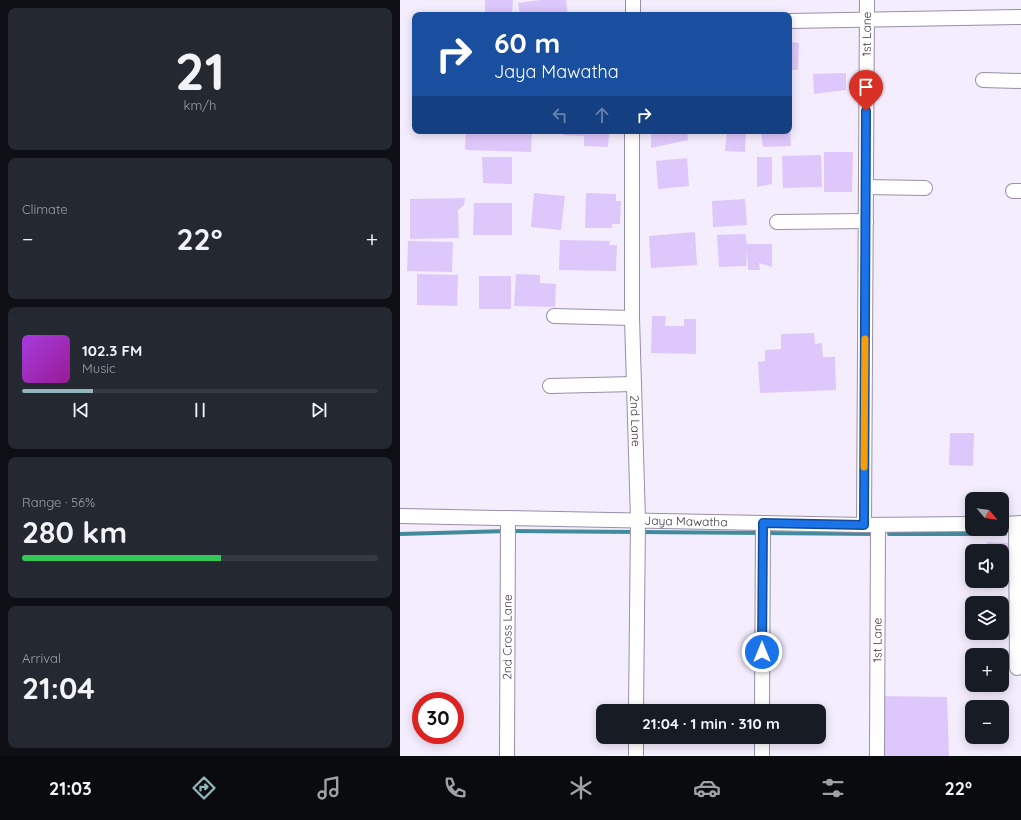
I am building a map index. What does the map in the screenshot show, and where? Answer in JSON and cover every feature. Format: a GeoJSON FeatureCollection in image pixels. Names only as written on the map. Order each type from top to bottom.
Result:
{"type":"FeatureCollection","features":[{"type":"Feature","properties":{"kind":"street"},"geometry":{"type":"LineString","coordinates":[[632,0],[632,12]]}},
{"type":"Feature","properties":{"kind":"street","name":"1st Lane"},"geometry":{"type":"LineString","coordinates":[[867,0],[866,221],[871,525],[877,756]]}},
{"type":"Feature","properties":{"kind":"street"},"geometry":{"type":"LineString","coordinates":[[792,22],[1021,17]]}},
{"type":"Feature","properties":{"kind":"street"},"geometry":{"type":"LineString","coordinates":[[983,80],[1021,81]]}},
{"type":"Feature","properties":{"kind":"street","name":"2nd Lane"},"geometry":{"type":"LineString","coordinates":[[632,134],[632,318],[638,520],[636,704]]}},
{"type":"Feature","properties":{"kind":"street"},"geometry":{"type":"LineString","coordinates":[[866,186],[925,188]]}},
{"type":"Feature","properties":{"kind":"street"},"geometry":{"type":"LineString","coordinates":[[777,222],[866,221]]}},
{"type":"Feature","properties":{"kind":"street"},"geometry":{"type":"LineString","coordinates":[[554,316],[632,318]]}},
{"type":"Feature","properties":{"kind":"street"},"geometry":{"type":"LineString","coordinates":[[550,386],[634,384]]}},
{"type":"Feature","properties":{"kind":"street","name":"Jaya Mawatha"},"geometry":{"type":"LineString","coordinates":[[400,516],[871,525],[965,524]]}},
{"type":"Feature","properties":{"kind":"street","name":"2nd Cross Lane"},"geometry":{"type":"LineString","coordinates":[[507,756],[508,518]]}},
{"type":"Feature","properties":{"kind":"street"},"geometry":{"type":"LineString","coordinates":[[762,704],[763,523]]}},
{"type":"Feature","properties":{"kind":"street"},"geometry":{"type":"LineString","coordinates":[[1013,524],[1017,668]]}},
{"type":"Feature","properties":{"kind":"street"},"geometry":{"type":"LineString","coordinates":[[636,744],[636,756]]}},
{"type":"Feature","properties":{"kind":"street"},"geometry":{"type":"LineString","coordinates":[[762,744],[762,756]]}},
{"type":"Feature","properties":{"kind":"building"},"geometry":{"type":"Polygon","coordinates":[[[485,0],[513,0],[512,12],[485,12],[485,0]]]}},
{"type":"Feature","properties":{"kind":"building"},"geometry":{"type":"Polygon","coordinates":[[[541,0],[566,0],[568,12],[520,12],[518,3],[541,0]]]}},
{"type":"Feature","properties":{"kind":"building"},"geometry":{"type":"Polygon","coordinates":[[[792,42],[799,43],[798,70],[792,70],[792,42]]]}},
{"type":"Feature","properties":{"kind":"building"},"geometry":{"type":"Polygon","coordinates":[[[846,73],[846,90],[814,94],[813,74],[846,73]]]}},
{"type":"Feature","properties":{"kind":"building"},"geometry":{"type":"Polygon","coordinates":[[[466,134],[532,134],[531,152],[465,150],[466,134]]]}},
{"type":"Feature","properties":{"kind":"building"},"geometry":{"type":"Polygon","coordinates":[[[609,134],[608,147],[584,146],[584,136],[563,135],[609,134]]]}},
{"type":"Feature","properties":{"kind":"building"},"geometry":{"type":"Polygon","coordinates":[[[651,134],[687,134],[688,140],[651,148],[651,134]]]}},
{"type":"Feature","properties":{"kind":"building"},"geometry":{"type":"Polygon","coordinates":[[[727,134],[746,134],[745,152],[725,151],[727,134]]]}},
{"type":"Feature","properties":{"kind":"building"},"geometry":{"type":"Polygon","coordinates":[[[761,134],[790,134],[791,146],[763,147],[761,134]]]}},
{"type":"Feature","properties":{"kind":"building"},"geometry":{"type":"Polygon","coordinates":[[[824,152],[853,152],[852,192],[824,192],[824,152]]]}},
{"type":"Feature","properties":{"kind":"building"},"geometry":{"type":"Polygon","coordinates":[[[821,155],[822,187],[783,188],[782,156],[821,155]]]}},
{"type":"Feature","properties":{"kind":"building"},"geometry":{"type":"Polygon","coordinates":[[[482,157],[512,157],[512,184],[483,183],[482,157]]]}},
{"type":"Feature","properties":{"kind":"building"},"geometry":{"type":"Polygon","coordinates":[[[757,157],[772,157],[772,184],[757,187],[757,157]]]}},
{"type":"Feature","properties":{"kind":"building"},"geometry":{"type":"Polygon","coordinates":[[[687,158],[689,186],[658,189],[656,161],[687,158]]]}},
{"type":"Feature","properties":{"kind":"building"},"geometry":{"type":"Polygon","coordinates":[[[534,193],[565,196],[561,230],[531,227],[534,193]]]}},
{"type":"Feature","properties":{"kind":"building"},"geometry":{"type":"Polygon","coordinates":[[[586,193],[616,194],[616,201],[621,201],[620,224],[612,224],[612,228],[585,228],[586,193]]]}},
{"type":"Feature","properties":{"kind":"building"},"geometry":{"type":"Polygon","coordinates":[[[465,198],[464,205],[458,210],[459,238],[410,239],[410,199],[465,198]]]}},
{"type":"Feature","properties":{"kind":"building"},"geometry":{"type":"Polygon","coordinates":[[[745,199],[747,225],[713,227],[712,201],[745,199]]]}},
{"type":"Feature","properties":{"kind":"building"},"geometry":{"type":"Polygon","coordinates":[[[474,203],[512,203],[512,235],[473,235],[474,203]]]}},
{"type":"Feature","properties":{"kind":"building"},"geometry":{"type":"Polygon","coordinates":[[[695,232],[697,265],[651,268],[649,236],[695,232]]]}},
{"type":"Feature","properties":{"kind":"building"},"geometry":{"type":"Polygon","coordinates":[[[745,234],[747,244],[772,244],[772,267],[759,263],[760,270],[748,270],[747,251],[746,266],[719,267],[717,235],[745,234]]]}},
{"type":"Feature","properties":{"kind":"building"},"geometry":{"type":"Polygon","coordinates":[[[560,240],[610,241],[609,245],[617,245],[616,271],[559,270],[560,240]]]}},
{"type":"Feature","properties":{"kind":"building"},"geometry":{"type":"Polygon","coordinates":[[[408,241],[453,242],[452,272],[407,271],[408,241]]]}},
{"type":"Feature","properties":{"kind":"building"},"geometry":{"type":"Polygon","coordinates":[[[417,274],[458,275],[457,306],[417,305],[417,274]]]}},
{"type":"Feature","properties":{"kind":"building"},"geometry":{"type":"Polygon","coordinates":[[[516,274],[540,275],[540,283],[556,284],[555,307],[514,306],[516,274]]]}},
{"type":"Feature","properties":{"kind":"building"},"geometry":{"type":"Polygon","coordinates":[[[479,276],[511,276],[511,309],[479,309],[479,276]]]}},
{"type":"Feature","properties":{"kind":"building"},"geometry":{"type":"Polygon","coordinates":[[[652,316],[666,316],[665,326],[684,326],[684,319],[696,319],[696,354],[651,353],[652,316]]]}},
{"type":"Feature","properties":{"kind":"building"},"geometry":{"type":"Polygon","coordinates":[[[814,333],[815,344],[822,343],[823,357],[835,357],[836,390],[760,393],[758,362],[765,361],[765,350],[781,349],[781,334],[814,333]]]}},
{"type":"Feature","properties":{"kind":"building"},"geometry":{"type":"Polygon","coordinates":[[[950,433],[974,433],[973,466],[949,465],[950,433]]]}},
{"type":"Feature","properties":{"kind":"building"},"geometry":{"type":"Polygon","coordinates":[[[987,542],[1009,543],[1009,544],[987,544],[987,542]]]}},
{"type":"Feature","properties":{"kind":"building"},"geometry":{"type":"Polygon","coordinates":[[[878,696],[947,697],[949,756],[882,756],[878,696]]]}},
{"type":"Feature","properties":{"kind":"waterway"},"geometry":{"type":"LineString","coordinates":[[400,534],[508,531],[876,534]]}},
{"type":"Feature","properties":{"kind":"waterway"},"geometry":{"type":"LineString","coordinates":[[889,534],[965,534]]}},
{"type":"Feature","properties":{"kind":"slow traffic"},"geometry":{"type":"LineString","coordinates":[[864,467],[865,339]]}},
{"type":"Feature","properties":{"kind":"route"},"geometry":{"type":"LineString","coordinates":[[762,652],[763,523],[864,525],[866,111]]}}]}
